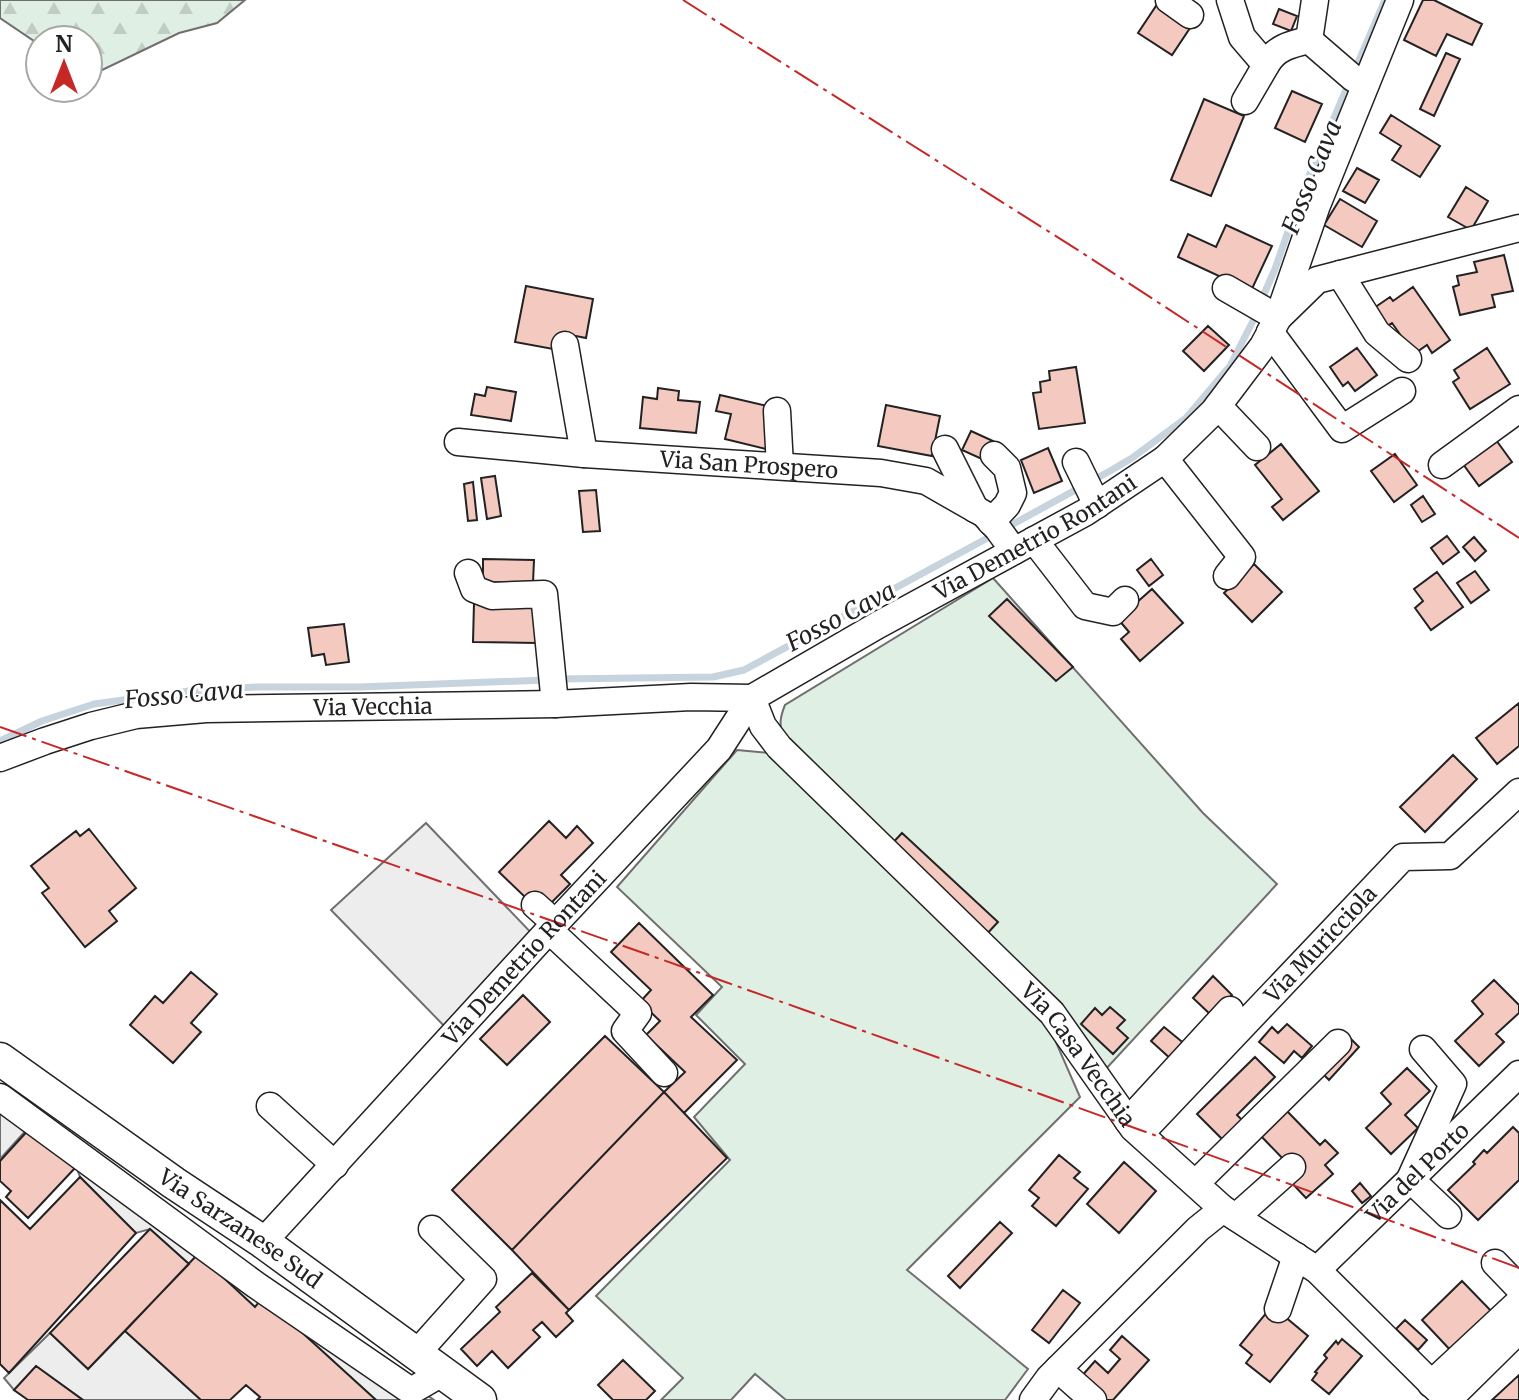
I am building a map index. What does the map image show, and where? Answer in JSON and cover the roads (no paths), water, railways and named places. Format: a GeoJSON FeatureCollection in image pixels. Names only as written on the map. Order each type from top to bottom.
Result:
{"type":"FeatureCollection","features":[{"type":"Feature","properties":{"kind":"main road","name":"Via Sarzanese Sud"},"geometry":{"type":"LineString","coordinates":[[0,1059],[174,1183],[263,1242],[480,1400]]}},
{"type":"Feature","properties":{"kind":"street"},"geometry":{"type":"LineString","coordinates":[[1230,0],[1242,37],[1266,65]]}},
{"type":"Feature","properties":{"kind":"street"},"geometry":{"type":"LineString","coordinates":[[1309,40],[1315,0]]}},
{"type":"Feature","properties":{"kind":"street","name":"Via Demetrio Rontani"},"geometry":{"type":"LineString","coordinates":[[263,1242],[719,749],[752,698],[878,625],[1003,532],[1087,484],[1165,459],[1218,406],[1263,346],[1267,316],[1317,205],[1354,77],[1400,0]]}},
{"type":"Feature","properties":{"kind":"street"},"geometry":{"type":"LineString","coordinates":[[1245,101],[1269,58],[1288,44],[1309,40]]}},
{"type":"Feature","properties":{"kind":"street"},"geometry":{"type":"LineString","coordinates":[[1309,40],[1354,77]]}},
{"type":"Feature","properties":{"kind":"street"},"geometry":{"type":"LineString","coordinates":[[1267,316],[1317,280],[1519,228]]}},
{"type":"Feature","properties":{"kind":"street"},"geometry":{"type":"LineString","coordinates":[[1340,274],[1377,333],[1408,359]]}},
{"type":"Feature","properties":{"kind":"street"},"geometry":{"type":"LineString","coordinates":[[1226,288],[1267,316],[1342,429],[1402,391]]}},
{"type":"Feature","properties":{"kind":"street"},"geometry":{"type":"LineString","coordinates":[[565,345],[584,454]]}},
{"type":"Feature","properties":{"kind":"street"},"geometry":{"type":"LineString","coordinates":[[1218,406],[1257,447]]}},
{"type":"Feature","properties":{"kind":"street"},"geometry":{"type":"LineString","coordinates":[[1442,465],[1519,409]]}},
{"type":"Feature","properties":{"kind":"street"},"geometry":{"type":"LineString","coordinates":[[777,411],[780,466]]}},
{"type":"Feature","properties":{"kind":"street","name":"Via San Prospero"},"geometry":{"type":"LineString","coordinates":[[458,442],[584,454],[881,473],[926,481],[1003,532]]}},
{"type":"Feature","properties":{"kind":"street"},"geometry":{"type":"LineString","coordinates":[[945,449],[1003,532],[1085,606],[1113,612],[1125,600]]}},
{"type":"Feature","properties":{"kind":"street"},"geometry":{"type":"LineString","coordinates":[[994,455],[1007,468],[1013,493],[1007,505],[1003,532]]}},
{"type":"Feature","properties":{"kind":"street"},"geometry":{"type":"LineString","coordinates":[[1165,459],[1242,557],[1227,576]]}},
{"type":"Feature","properties":{"kind":"street"},"geometry":{"type":"LineString","coordinates":[[468,573],[474,589],[492,596],[544,594],[554,688]]}},
{"type":"Feature","properties":{"kind":"street","name":"Via Vecchia"},"geometry":{"type":"LineString","coordinates":[[0,758],[91,726],[136,715],[178,711],[554,688],[752,698]]}},
{"type":"Feature","properties":{"kind":"street","name":"Via Casa Vecchia"},"geometry":{"type":"LineString","coordinates":[[752,698],[763,726],[779,747],[1052,1013],[1134,1128],[1230,1213],[1307,1263],[1442,1395]]}},
{"type":"Feature","properties":{"kind":"street","name":"Via Muricciola"},"geometry":{"type":"LineString","coordinates":[[1134,1128],[1403,857],[1450,856],[1519,792]]}},
{"type":"Feature","properties":{"kind":"street"},"geometry":{"type":"LineString","coordinates":[[535,905],[552,927],[638,1013],[625,1031],[664,1073]]}},
{"type":"Feature","properties":{"kind":"street"},"geometry":{"type":"LineString","coordinates":[[1134,1128],[1230,1010]]}},
{"type":"Feature","properties":{"kind":"street"},"geometry":{"type":"LineString","coordinates":[[1196,1183],[1338,1043]]}},
{"type":"Feature","properties":{"kind":"street"},"geometry":{"type":"LineString","coordinates":[[1423,1049],[1453,1084],[1410,1179],[1448,1215]]}},
{"type":"Feature","properties":{"kind":"street","name":"Via del Porto"},"geometry":{"type":"LineString","coordinates":[[1307,1263],[1410,1179],[1519,1074]]}},
{"type":"Feature","properties":{"kind":"street"},"geometry":{"type":"LineString","coordinates":[[0,1097],[256,1285],[411,1391],[442,1373]]}},
{"type":"Feature","properties":{"kind":"street"},"geometry":{"type":"LineString","coordinates":[[270,1106],[335,1165]]}},
{"type":"Feature","properties":{"kind":"street"},"geometry":{"type":"LineString","coordinates":[[1033,1400],[1049,1378],[1198,1229],[1230,1213],[1292,1167]]}},
{"type":"Feature","properties":{"kind":"street"},"geometry":{"type":"LineString","coordinates":[[416,1354],[483,1279],[432,1229]]}},
{"type":"Feature","properties":{"kind":"street"},"geometry":{"type":"LineString","coordinates":[[1278,1309],[1307,1263]]}},
{"type":"Feature","properties":{"kind":"street"},"geometry":{"type":"LineString","coordinates":[[1495,1263],[1519,1288]]}},
{"type":"Feature","properties":{"kind":"street"},"geometry":{"type":"LineString","coordinates":[[1442,1395],[1519,1302]]}},
{"type":"Feature","properties":{"kind":"street"},"geometry":{"type":"LineString","coordinates":[[1442,1395],[1519,1330]]}},
{"type":"Feature","properties":{"kind":"street"},"geometry":{"type":"LineString","coordinates":[[1058,1369],[1093,1400]]}},
{"type":"Feature","properties":{"kind":"waterway","name":"Fosso Cava"},"geometry":{"type":"LineString","coordinates":[[1354,72],[1385,0]]}},
{"type":"Feature","properties":{"kind":"waterway","name":"Fosso Cava"},"geometry":{"type":"LineString","coordinates":[[1261,301],[1300,197],[1349,83]]}},
{"type":"Feature","properties":{"kind":"waterway","name":"Fosso Cava"},"geometry":{"type":"LineString","coordinates":[[1006,528],[1132,458],[1186,418],[1230,366],[1257,313]]}},
{"type":"Feature","properties":{"kind":"waterway","name":"Fosso Cava"},"geometry":{"type":"LineString","coordinates":[[558,679],[713,677],[744,670],[995,534]]}},
{"type":"Feature","properties":{"kind":"waterway","name":"Fosso Cava"},"geometry":{"type":"LineString","coordinates":[[0,741],[42,721],[94,704],[189,691],[546,680]]}}]}
